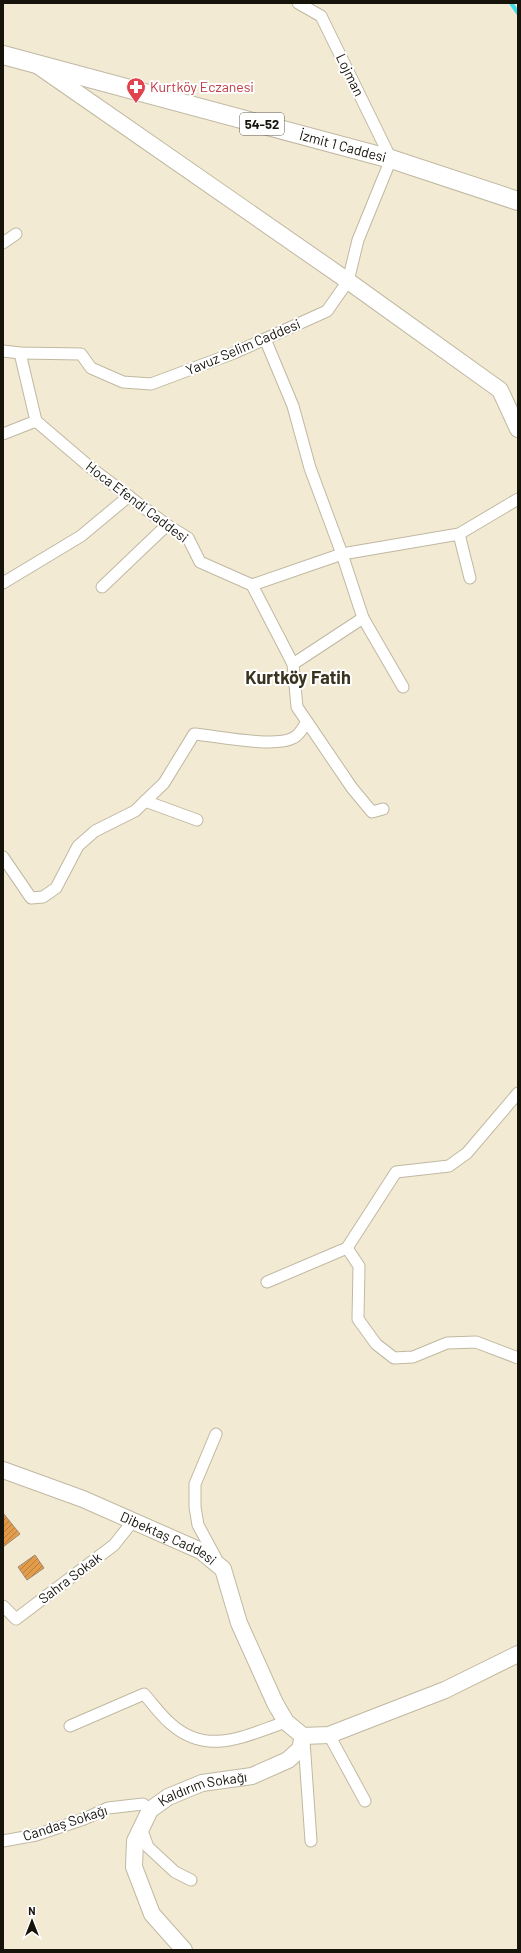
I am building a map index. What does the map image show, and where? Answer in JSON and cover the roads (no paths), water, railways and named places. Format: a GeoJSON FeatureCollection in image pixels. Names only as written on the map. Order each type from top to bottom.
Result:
{"type":"FeatureCollection","features":[{"type":"Feature","properties":{"kind":"main road","name":"İzmit 1 Caddesi"},"geometry":{"type":"LineString","coordinates":[[3,55],[391,159],[518,201]]}},
{"type":"Feature","properties":{"kind":"street","name":"Lojman"},"geometry":{"type":"LineString","coordinates":[[298,3],[321,16],[391,159]]}},
{"type":"Feature","properties":{"kind":"street"},"geometry":{"type":"LineString","coordinates":[[34,63],[348,281],[500,390],[518,429]]}},
{"type":"Feature","properties":{"kind":"street","name":"Yavuz Selim Caddesi"},"geometry":{"type":"LineString","coordinates":[[3,351],[20,353],[81,354],[91,368],[123,382],[151,384],[234,353],[327,311],[348,281],[358,240],[391,159]]}},
{"type":"Feature","properties":{"kind":"street"},"geometry":{"type":"LineString","coordinates":[[3,243],[16,234]]}},
{"type":"Feature","properties":{"kind":"street"},"geometry":{"type":"LineString","coordinates":[[265,339],[293,406],[310,468],[342,554],[363,618],[403,687]]}},
{"type":"Feature","properties":{"kind":"street"},"geometry":{"type":"LineString","coordinates":[[3,434],[36,421],[20,353]]}},
{"type":"Feature","properties":{"kind":"street","name":"Hoca Efendi Caddesi"},"geometry":{"type":"LineString","coordinates":[[36,421],[91,468],[188,538],[200,562],[252,585]]}},
{"type":"Feature","properties":{"kind":"street"},"geometry":{"type":"LineString","coordinates":[[3,583],[81,536],[129,496]]}},
{"type":"Feature","properties":{"kind":"street"},"geometry":{"type":"LineString","coordinates":[[383,809],[372,812],[352,788],[297,706],[293,664],[252,585],[342,554],[459,534],[518,499]]}},
{"type":"Feature","properties":{"kind":"street"},"geometry":{"type":"LineString","coordinates":[[102,587],[168,525]]}},
{"type":"Feature","properties":{"kind":"street"},"geometry":{"type":"LineString","coordinates":[[459,534],[470,578]]}},
{"type":"Feature","properties":{"kind":"street"},"geometry":{"type":"LineString","coordinates":[[293,664],[363,618]]}},
{"type":"Feature","properties":{"kind":"street"},"geometry":{"type":"LineString","coordinates":[[3,857],[31,898],[43,897],[56,888],[78,846],[95,831],[135,811],[164,783],[194,734],[262,742],[279,742],[294,738],[307,722]]}},
{"type":"Feature","properties":{"kind":"street"},"geometry":{"type":"LineString","coordinates":[[146,801],[197,820]]}},
{"type":"Feature","properties":{"kind":"street"},"geometry":{"type":"LineString","coordinates":[[267,1282],[347,1248],[396,1172],[449,1166],[467,1153],[518,1093]]}},
{"type":"Feature","properties":{"kind":"street"},"geometry":{"type":"LineString","coordinates":[[347,1248],[359,1266],[358,1319],[376,1344],[394,1358],[413,1357],[447,1343],[476,1342],[518,1358]]}},
{"type":"Feature","properties":{"kind":"street"},"geometry":{"type":"LineString","coordinates":[[216,1434],[196,1484],[195,1507],[198,1524],[223,1569]]}},
{"type":"Feature","properties":{"kind":"street","name":"Dibektaş Caddesi"},"geometry":{"type":"LineString","coordinates":[[3,1470],[83,1499],[201,1551],[223,1569],[239,1623],[275,1703],[286,1722],[303,1736]]}},
{"type":"Feature","properties":{"kind":"street","name":"Sahra Sokak"},"geometry":{"type":"LineString","coordinates":[[3,1606],[16,1619],[114,1545],[133,1521]]}},
{"type":"Feature","properties":{"kind":"street"},"geometry":{"type":"LineString","coordinates":[[311,1840],[303,1736],[329,1735],[445,1690],[518,1654]]}},
{"type":"Feature","properties":{"kind":"street"},"geometry":{"type":"LineString","coordinates":[[70,1726],[144,1694],[171,1725],[198,1741],[227,1742],[286,1722]]}},
{"type":"Feature","properties":{"kind":"street"},"geometry":{"type":"LineString","coordinates":[[329,1735],[365,1801]]}},
{"type":"Feature","properties":{"kind":"street","name":"Kaldırım Sokağı"},"geometry":{"type":"LineString","coordinates":[[184,1950],[152,1914],[134,1867],[135,1841],[150,1810],[168,1797],[202,1783],[252,1776],[288,1760],[300,1749],[303,1736]]}},
{"type":"Feature","properties":{"kind":"street","name":"Candaş Sokağı"},"geometry":{"type":"LineString","coordinates":[[3,1841],[36,1835],[84,1819],[108,1808],[143,1804],[150,1810]]}},
{"type":"Feature","properties":{"kind":"street"},"geometry":{"type":"LineString","coordinates":[[141,1828],[148,1847],[175,1872],[191,1880]]}},
{"type":"Feature","properties":{"kind":"waterway"},"geometry":{"type":"LineString","coordinates":[[511,3],[518,13]]}},
{"type":"Feature","properties":{"kind":"place","name":"Kurtköy Eczanesi"},"geometry":{"type":"Point","coordinates":[136,104]}},
{"type":"Feature","properties":{"kind":"district","name":"Kurtköy Fatih"},"geometry":{"type":"Point","coordinates":[298,678]}}]}
